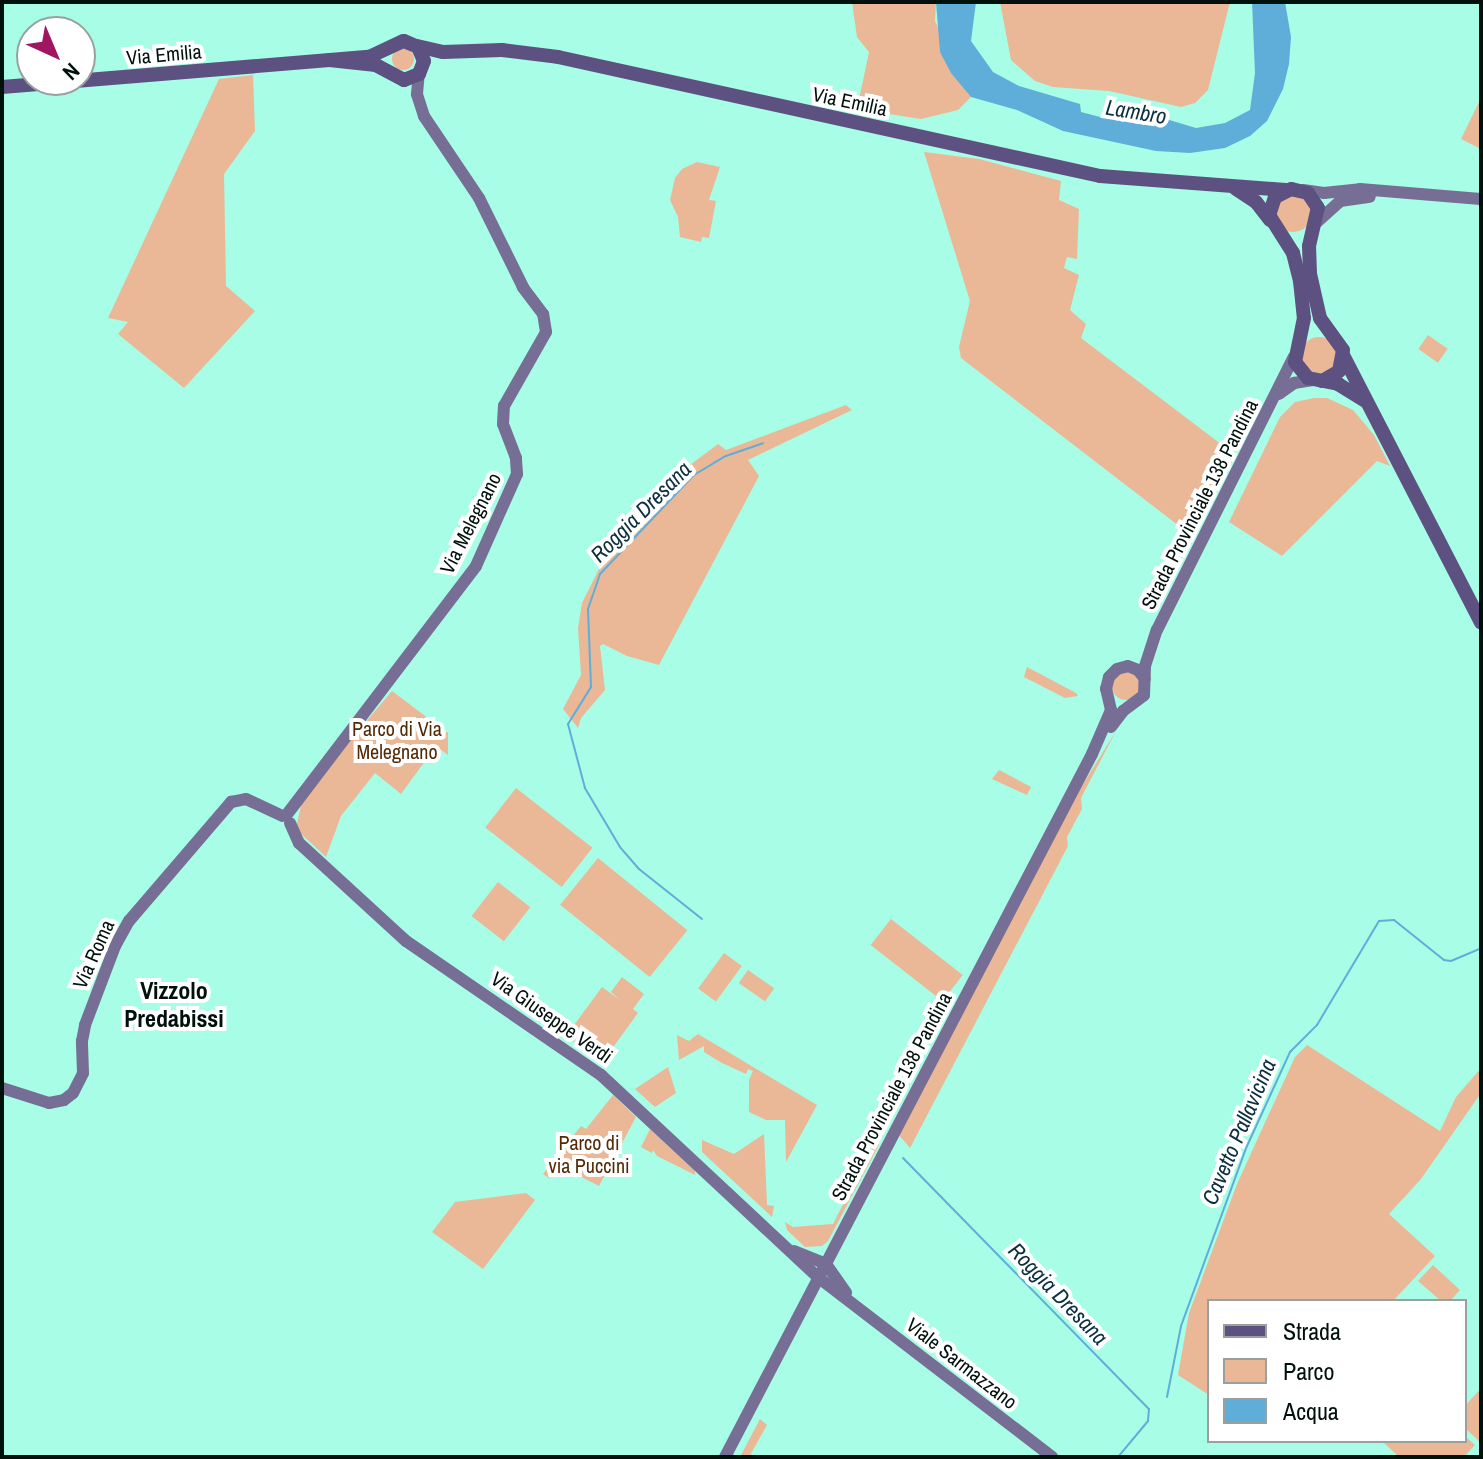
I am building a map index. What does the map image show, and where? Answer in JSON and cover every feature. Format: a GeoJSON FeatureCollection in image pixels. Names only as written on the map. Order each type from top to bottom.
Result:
{"type":"FeatureCollection","features":[{"type":"Feature","properties":{"kind":"main road"},"geometry":{"type":"LineString","coordinates":[[404,41],[417,46],[424,58],[420,72],[410,79],[393,76],[385,58],[392,46],[404,41]]}},
{"type":"Feature","properties":{"kind":"main road","name":"Via Emilia"},"geometry":{"type":"LineString","coordinates":[[2,87],[329,60],[375,55],[392,46]]}},
{"type":"Feature","properties":{"kind":"main road","name":"Via Emilia"},"geometry":{"type":"LineString","coordinates":[[417,46],[428,50],[502,50],[558,57],[1085,173],[1285,190]]}},
{"type":"Feature","properties":{"kind":"main road","name":"Via Emilia"},"geometry":{"type":"LineString","coordinates":[[420,72],[437,58],[461,52]]}},
{"type":"Feature","properties":{"kind":"main road","name":"Via Emilia"},"geometry":{"type":"LineString","coordinates":[[329,60],[369,64],[393,76]]}},
{"type":"Feature","properties":{"kind":"main road"},"geometry":{"type":"LineString","coordinates":[[1232,187],[1256,202],[1293,253],[1304,317],[1296,351],[1300,372],[1317,381],[1343,386],[1364,400]]}},
{"type":"Feature","properties":{"kind":"main road"},"geometry":{"type":"LineString","coordinates":[[1274,226],[1271,203],[1285,190],[1303,190],[1316,202],[1316,224],[1308,251],[1320,318],[1337,339],[1364,400],[1385,431],[1481,623]]}},
{"type":"Feature","properties":{"kind":"main road"},"geometry":{"type":"LineString","coordinates":[[1274,226],[1297,237],[1316,224]]}},
{"type":"Feature","properties":{"kind":"main road"},"geometry":{"type":"LineString","coordinates":[[1296,351],[1307,335],[1319,332],[1337,339]]}},
{"type":"Feature","properties":{"kind":"main road"},"geometry":{"type":"LineString","coordinates":[[1317,381],[1336,375],[1344,357]]}},
{"type":"Feature","properties":{"kind":"street"},"geometry":{"type":"LineString","coordinates":[[417,98],[420,72]]}},
{"type":"Feature","properties":{"kind":"street","name":"Via Melegnano"},"geometry":{"type":"LineString","coordinates":[[287,817],[476,566],[516,478],[516,458],[503,421],[504,406],[546,332],[543,314],[523,287],[479,198],[424,116],[417,98],[393,76]]}},
{"type":"Feature","properties":{"kind":"street"},"geometry":{"type":"LineString","coordinates":[[1303,190],[1324,193],[1365,189],[1481,201]]}},
{"type":"Feature","properties":{"kind":"street"},"geometry":{"type":"LineString","coordinates":[[1316,224],[1337,203],[1358,197],[1481,201]]}},
{"type":"Feature","properties":{"kind":"street","name":"Strada Provinciale 138 Pandina"},"geometry":{"type":"LineString","coordinates":[[1126,666],[1138,658],[1157,630],[1277,396],[1296,351]]}},
{"type":"Feature","properties":{"kind":"street","name":"Strada Provinciale 138 Pandina"},"geometry":{"type":"LineString","coordinates":[[1277,396],[1294,383],[1317,381]]}},
{"type":"Feature","properties":{"kind":"street","name":"Strada Provinciale 138 Pandina"},"geometry":{"type":"LineString","coordinates":[[1145,679],[1145,666],[1157,630]]}},
{"type":"Feature","properties":{"kind":"street"},"geometry":{"type":"LineString","coordinates":[[1126,666],[1138,670],[1145,679],[1144,695],[1133,706],[1121,706],[1110,699],[1108,678],[1116,669],[1126,666]]}},
{"type":"Feature","properties":{"kind":"street","name":"Strada Provinciale 138 Pandina"},"geometry":{"type":"LineString","coordinates":[[725,1457],[1092,754],[1111,713],[1110,699]]}},
{"type":"Feature","properties":{"kind":"street","name":"Strada Provinciale 138 Pandina"},"geometry":{"type":"LineString","coordinates":[[1092,754],[1119,715],[1133,706]]}},
{"type":"Feature","properties":{"kind":"street","name":"Via Roma"},"geometry":{"type":"LineString","coordinates":[[2,1088],[56,1103],[73,1093],[83,1073],[85,1025],[123,931],[194,844],[237,799],[249,800],[287,817]]}},
{"type":"Feature","properties":{"kind":"street","name":"Via Giuseppe Verdi"},"geometry":{"type":"LineString","coordinates":[[287,817],[299,843],[406,941],[571,1052],[791,1249]]}},
{"type":"Feature","properties":{"kind":"street"},"geometry":{"type":"LineString","coordinates":[[791,1249],[826,1264],[850,1299]]}},
{"type":"Feature","properties":{"kind":"street"},"geometry":{"type":"LineString","coordinates":[[791,1249],[819,1278],[850,1299]]}},
{"type":"Feature","properties":{"kind":"street","name":"Viale Sarmazzano"},"geometry":{"type":"LineString","coordinates":[[850,1299],[902,1344],[1052,1457]]}},
{"type":"Feature","properties":{"kind":"green space"},"geometry":{"type":"Polygon","coordinates":[[[852,2],[936,2],[935,21],[971,97],[958,110],[921,119],[857,109],[869,52],[857,37],[852,2]]]}},
{"type":"Feature","properties":{"kind":"green space"},"geometry":{"type":"Polygon","coordinates":[[[1000,2],[1230,2],[1208,90],[1195,103],[1181,107],[1109,91],[1053,87],[1035,81],[1011,60],[1000,2]]]}},
{"type":"Feature","properties":{"kind":"green space"},"geometry":{"type":"Polygon","coordinates":[[[399,48],[407,48],[414,59],[407,70],[399,70],[392,63],[392,55],[399,48]]]}},
{"type":"Feature","properties":{"kind":"green space"},"geometry":{"type":"Polygon","coordinates":[[[253,75],[255,131],[224,174],[226,286],[255,311],[184,388],[118,334],[128,322],[108,318],[219,79],[253,75]]]}},
{"type":"Feature","properties":{"kind":"green space"},"geometry":{"type":"Polygon","coordinates":[[[1481,98],[1481,149],[1461,139],[1481,98]]]}},
{"type":"Feature","properties":{"kind":"green space"},"geometry":{"type":"Polygon","coordinates":[[[924,152],[979,159],[1061,181],[1059,200],[1079,209],[1077,259],[1067,257],[1064,268],[1079,275],[1070,310],[1086,324],[1081,338],[1234,454],[1192,536],[961,358],[959,347],[970,301],[924,152]]]}},
{"type":"Feature","properties":{"kind":"green space"},"geometry":{"type":"Polygon","coordinates":[[[697,162],[720,167],[709,200],[716,201],[709,238],[702,237],[701,242],[680,237],[678,217],[670,200],[675,178],[682,169],[697,162]]]}},
{"type":"Feature","properties":{"kind":"green space"},"geometry":{"type":"Polygon","coordinates":[[[1293,194],[1306,200],[1312,213],[1306,226],[1293,232],[1280,226],[1274,213],[1280,200],[1293,194]]]}},
{"type":"Feature","properties":{"kind":"green space"},"geometry":{"type":"Polygon","coordinates":[[[1428,335],[1448,349],[1438,363],[1418,349],[1428,335]]]}},
{"type":"Feature","properties":{"kind":"green space"},"geometry":{"type":"Polygon","coordinates":[[[1319,337],[1332,342],[1337,355],[1332,368],[1319,373],[1306,368],[1301,355],[1306,342],[1319,337]]]}},
{"type":"Feature","properties":{"kind":"green space"},"geometry":{"type":"Polygon","coordinates":[[[1327,398],[1353,410],[1374,435],[1390,466],[1377,461],[1282,556],[1229,522],[1280,417],[1295,402],[1327,398]]]}},
{"type":"Feature","properties":{"kind":"green space"},"geometry":{"type":"Polygon","coordinates":[[[846,405],[852,410],[748,460],[759,476],[659,665],[627,656],[603,644],[600,646],[605,690],[581,718],[578,728],[563,709],[581,675],[578,628],[582,603],[608,551],[629,522],[682,471],[718,444],[726,450],[846,405]]]}},
{"type":"Feature","properties":{"kind":"green space"},"geometry":{"type":"Polygon","coordinates":[[[1027,667],[1078,696],[1065,698],[1024,677],[1027,667]]]}},
{"type":"Feature","properties":{"kind":"green space"},"geometry":{"type":"Polygon","coordinates":[[[1126,672],[1136,676],[1140,686],[1136,696],[1126,700],[1116,696],[1112,686],[1116,676],[1126,672]]]}},
{"type":"Feature","properties":{"kind":"green space","name":"Parco di Via Melegnano"},"geometry":{"type":"Polygon","coordinates":[[[392,691],[448,733],[448,755],[436,746],[401,794],[375,773],[341,816],[326,857],[296,829],[303,796],[392,691]]]}},
{"type":"Feature","properties":{"kind":"green space"},"geometry":{"type":"Polygon","coordinates":[[[1116,731],[1081,798],[1082,809],[1067,837],[1068,846],[910,1148],[898,1134],[1075,797],[1116,731]]]}},
{"type":"Feature","properties":{"kind":"green space"},"geometry":{"type":"Polygon","coordinates":[[[999,770],[1031,787],[1027,795],[992,779],[999,770]]]}},
{"type":"Feature","properties":{"kind":"green space"},"geometry":{"type":"Polygon","coordinates":[[[516,788],[592,848],[562,887],[485,827],[516,788]]]}},
{"type":"Feature","properties":{"kind":"green space"},"geometry":{"type":"Polygon","coordinates":[[[598,858],[687,930],[650,977],[560,905],[598,858]]]}},
{"type":"Feature","properties":{"kind":"green space"},"geometry":{"type":"Polygon","coordinates":[[[498,882],[530,907],[504,941],[472,916],[498,882]]]}},
{"type":"Feature","properties":{"kind":"green space"},"geometry":{"type":"Polygon","coordinates":[[[891,919],[963,975],[942,1001],[871,945],[891,919]]]}},
{"type":"Feature","properties":{"kind":"green space"},"geometry":{"type":"Polygon","coordinates":[[[724,953],[742,966],[716,1002],[698,989],[724,953]]]}},
{"type":"Feature","properties":{"kind":"green space"},"geometry":{"type":"Polygon","coordinates":[[[748,970],[774,988],[765,1001],[739,983],[748,970]]]}},
{"type":"Feature","properties":{"kind":"green space"},"geometry":{"type":"Polygon","coordinates":[[[622,977],[644,994],[633,1009],[638,1013],[603,1061],[566,1036],[602,987],[620,1000],[611,992],[622,977]]]}},
{"type":"Feature","properties":{"kind":"green space"},"geometry":{"type":"Polygon","coordinates":[[[698,1034],[817,1105],[786,1162],[785,1120],[766,1120],[749,1112],[749,1080],[753,1071],[748,1069],[746,1074],[720,1062],[704,1052],[704,1046],[679,1060],[677,1035],[689,1041],[698,1034]]]}},
{"type":"Feature","properties":{"kind":"green space"},"geometry":{"type":"Polygon","coordinates":[[[1307,1045],[1440,1131],[1456,1097],[1481,1068],[1481,1093],[1421,1179],[1389,1214],[1435,1256],[1395,1299],[1207,1299],[1207,1394],[1178,1375],[1189,1313],[1237,1184],[1295,1057],[1307,1045]]]}},
{"type":"Feature","properties":{"kind":"green space"},"geometry":{"type":"Polygon","coordinates":[[[668,1067],[676,1093],[655,1107],[635,1089],[668,1067]]]}},
{"type":"Feature","properties":{"kind":"green space","name":"Parco di via Puccini"},"geometry":{"type":"Polygon","coordinates":[[[613,1095],[636,1117],[599,1186],[560,1166],[549,1178],[543,1174],[581,1126],[586,1129],[613,1095]]]}},
{"type":"Feature","properties":{"kind":"green space"},"geometry":{"type":"Polygon","coordinates":[[[650,1129],[695,1171],[695,1175],[657,1156],[653,1150],[652,1153],[641,1147],[650,1129]]]}},
{"type":"Feature","properties":{"kind":"green space"},"geometry":{"type":"Polygon","coordinates":[[[764,1134],[767,1205],[774,1206],[772,1217],[702,1152],[702,1140],[734,1154],[764,1134]]]}},
{"type":"Feature","properties":{"kind":"green space"},"geometry":{"type":"Polygon","coordinates":[[[876,1140],[879,1145],[828,1241],[822,1246],[805,1247],[787,1230],[785,1222],[793,1227],[833,1224],[876,1140]]]}},
{"type":"Feature","properties":{"kind":"green space"},"geometry":{"type":"Polygon","coordinates":[[[526,1193],[535,1200],[483,1269],[432,1232],[455,1202],[526,1193]]]}},
{"type":"Feature","properties":{"kind":"green space"},"geometry":{"type":"Polygon","coordinates":[[[1433,1265],[1460,1290],[1452,1299],[1439,1299],[1418,1281],[1433,1265]]]}},
{"type":"Feature","properties":{"kind":"green space"},"geometry":{"type":"Polygon","coordinates":[[[1481,1388],[1481,1443],[1467,1430],[1467,1404],[1481,1388]]]}},
{"type":"Feature","properties":{"kind":"green space"},"geometry":{"type":"Polygon","coordinates":[[[760,1419],[767,1425],[749,1457],[740,1457],[760,1419]]]}},
{"type":"Feature","properties":{"kind":"green space"},"geometry":{"type":"Polygon","coordinates":[[[1467,1438],[1475,1445],[1464,1457],[1399,1457],[1384,1443],[1467,1443],[1467,1438]]]}},
{"type":"Feature","properties":{"kind":"water"},"geometry":{"type":"Polygon","coordinates":[[[936,2],[976,2],[971,41],[993,72],[1019,86],[1080,104],[1081,112],[1100,117],[1146,113],[1196,128],[1225,123],[1250,110],[1255,73],[1252,2],[1285,2],[1291,37],[1289,64],[1283,89],[1267,121],[1250,136],[1225,148],[1190,153],[1156,151],[1063,131],[1017,110],[971,97],[951,73],[940,52],[936,2]]]}},
{"type":"Feature","properties":{"kind":"waterway","name":"Roggia Dresana"},"geometry":{"type":"LineString","coordinates":[[702,919],[639,869],[620,847],[585,788],[568,724],[591,687],[588,609],[600,574],[694,475],[726,456],[763,443]]}},
{"type":"Feature","properties":{"kind":"waterway","name":"Cavetto Pallavicina"},"geometry":{"type":"LineString","coordinates":[[1167,1397],[1181,1326],[1247,1146],[1290,1052],[1317,1025],[1379,921],[1394,920],[1444,960],[1451,961],[1481,948]]}},
{"type":"Feature","properties":{"kind":"waterway","name":"Roggia Dresana"},"geometry":{"type":"LineString","coordinates":[[903,1158],[1149,1409],[1148,1421],[1118,1457]]}},
{"type":"Feature","properties":{"kind":"district","name":"Vizzolo Predabissi"},"geometry":{"type":"Point","coordinates":[174,1005]}},
{"type":"Feature","properties":{"kind":"water label","name":"Lambro"},"geometry":{"type":"Point","coordinates":[1136,112]}}]}
